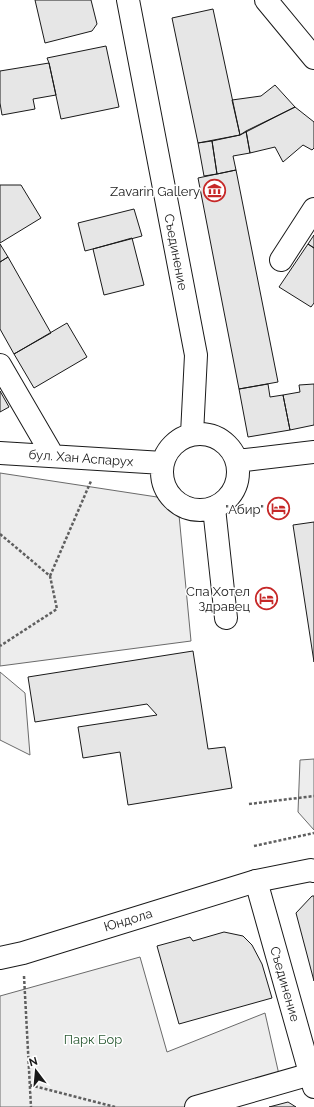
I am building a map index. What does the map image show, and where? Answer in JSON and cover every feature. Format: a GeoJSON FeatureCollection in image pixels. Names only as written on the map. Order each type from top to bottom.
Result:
{"type":"FeatureCollection","features":[{"type":"Feature","properties":{"kind":"street","name":"Съединение"},"geometry":{"type":"LineString","coordinates":[[128,0],[196,355],[192,434]]}},
{"type":"Feature","properties":{"kind":"street"},"geometry":{"type":"LineString","coordinates":[[266,0],[314,58]]}},
{"type":"Feature","properties":{"kind":"street"},"geometry":{"type":"LineString","coordinates":[[281,260],[314,209]]}},
{"type":"Feature","properties":{"kind":"street"},"geometry":{"type":"LineString","coordinates":[[0,365],[53,456]]}},
{"type":"Feature","properties":{"kind":"street"},"geometry":{"type":"LineString","coordinates":[[204,433],[215,436],[225,442],[233,450],[237,461],[239,474],[237,484],[232,494],[224,502],[214,508],[203,510],[191,509],[180,504],[171,496],[165,486],[162,475],[163,463],[167,453],[173,444],[192,434],[204,433]]}},
{"type":"Feature","properties":{"kind":"street"},"geometry":{"type":"LineString","coordinates":[[237,461],[314,452]]}},
{"type":"Feature","properties":{"kind":"street","name":"бул. Хан Аспарух"},"geometry":{"type":"LineString","coordinates":[[0,453],[163,463]]}},
{"type":"Feature","properties":{"kind":"street"},"geometry":{"type":"LineString","coordinates":[[214,508],[226,618]]}},
{"type":"Feature","properties":{"kind":"street","name":"Юндола"},"geometry":{"type":"LineString","coordinates":[[0,958],[256,881],[311,870],[314,871]]}},
{"type":"Feature","properties":{"kind":"street","name":"Съединение"},"geometry":{"type":"LineString","coordinates":[[256,881],[312,1081]]}},
{"type":"Feature","properties":{"kind":"street"},"geometry":{"type":"LineString","coordinates":[[196,1107],[312,1081]]}},
{"type":"Feature","properties":{"kind":"path"},"geometry":{"type":"LineString","coordinates":[[0,646],[57,609],[50,576],[100,460]]}},
{"type":"Feature","properties":{"kind":"path"},"geometry":{"type":"LineString","coordinates":[[0,534],[50,576]]}},
{"type":"Feature","properties":{"kind":"path"},"geometry":{"type":"LineString","coordinates":[[249,804],[314,796]]}},
{"type":"Feature","properties":{"kind":"path"},"geometry":{"type":"LineString","coordinates":[[254,846],[314,833]]}},
{"type":"Feature","properties":{"kind":"path"},"geometry":{"type":"LineString","coordinates":[[23,952],[31,1107]]}},
{"type":"Feature","properties":{"kind":"path"},"geometry":{"type":"LineString","coordinates":[[30,1085],[115,1107]]}},
{"type":"Feature","properties":{"kind":"green space"},"geometry":{"type":"Polygon","coordinates":[[[0,473],[157,497],[179,515],[191,641],[0,666],[0,473]]]}},
{"type":"Feature","properties":{"kind":"green space"},"geometry":{"type":"Polygon","coordinates":[[[0,672],[25,693],[30,755],[0,740],[0,672]]]}},
{"type":"Feature","properties":{"kind":"green space"},"geometry":{"type":"Polygon","coordinates":[[[314,759],[314,830],[298,812],[300,760],[314,759]]]}},
{"type":"Feature","properties":{"kind":"green space","name":"Парк Бор"},"geometry":{"type":"Polygon","coordinates":[[[140,957],[167,1052],[265,1013],[280,1079],[221,1107],[0,1107],[0,996],[140,957]]]}},
{"type":"Feature","properties":{"kind":"building"},"geometry":{"type":"Polygon","coordinates":[[[35,0],[91,0],[97,24],[92,31],[45,43],[35,0]]]}},
{"type":"Feature","properties":{"kind":"building"},"geometry":{"type":"Polygon","coordinates":[[[213,9],[240,135],[198,143],[172,18],[213,9]]]}},
{"type":"Feature","properties":{"kind":"building"},"geometry":{"type":"Polygon","coordinates":[[[106,46],[119,107],[61,119],[47,58],[106,46]]]}},
{"type":"Feature","properties":{"kind":"building"},"geometry":{"type":"Polygon","coordinates":[[[49,63],[56,95],[33,99],[35,109],[2,115],[0,103],[0,71],[49,63]]]}},
{"type":"Feature","properties":{"kind":"building"},"geometry":{"type":"Polygon","coordinates":[[[275,85],[295,107],[240,135],[232,100],[261,96],[275,85]]]}},
{"type":"Feature","properties":{"kind":"building"},"geometry":{"type":"Polygon","coordinates":[[[295,107],[314,122],[314,148],[312,150],[303,145],[283,162],[275,147],[250,153],[246,131],[295,107]]]}},
{"type":"Feature","properties":{"kind":"building"},"geometry":{"type":"Polygon","coordinates":[[[246,131],[250,153],[233,156],[236,170],[217,174],[212,141],[240,135],[246,131]]]}},
{"type":"Feature","properties":{"kind":"building"},"geometry":{"type":"Polygon","coordinates":[[[212,141],[217,174],[204,176],[198,143],[212,141]]]}},
{"type":"Feature","properties":{"kind":"building"},"geometry":{"type":"Polygon","coordinates":[[[236,170],[278,382],[239,389],[198,178],[236,170]]]}},
{"type":"Feature","properties":{"kind":"building"},"geometry":{"type":"Polygon","coordinates":[[[0,185],[21,185],[41,218],[0,243],[0,185]]]}},
{"type":"Feature","properties":{"kind":"building"},"geometry":{"type":"Polygon","coordinates":[[[134,209],[142,236],[85,251],[78,223],[134,209]]]}},
{"type":"Feature","properties":{"kind":"building"},"geometry":{"type":"Polygon","coordinates":[[[314,235],[314,248],[308,244],[314,235]]]}},
{"type":"Feature","properties":{"kind":"building"},"geometry":{"type":"Polygon","coordinates":[[[132,238],[144,285],[104,295],[93,249],[132,238]]]}},
{"type":"Feature","properties":{"kind":"building"},"geometry":{"type":"Polygon","coordinates":[[[0,244],[8,257],[0,262],[0,244]]]}},
{"type":"Feature","properties":{"kind":"building"},"geometry":{"type":"Polygon","coordinates":[[[308,244],[314,248],[314,303],[311,307],[279,287],[308,244]]]}},
{"type":"Feature","properties":{"kind":"building"},"geometry":{"type":"Polygon","coordinates":[[[8,257],[51,333],[14,354],[0,329],[0,262],[8,257]]]}},
{"type":"Feature","properties":{"kind":"building"},"geometry":{"type":"Polygon","coordinates":[[[67,323],[87,357],[34,388],[14,354],[67,323]]]}},
{"type":"Feature","properties":{"kind":"building"},"geometry":{"type":"Polygon","coordinates":[[[268,384],[270,397],[283,395],[290,430],[248,437],[239,389],[268,384]]]}},
{"type":"Feature","properties":{"kind":"building"},"geometry":{"type":"Polygon","coordinates":[[[314,384],[314,425],[290,430],[283,395],[300,392],[299,385],[314,384]]]}},
{"type":"Feature","properties":{"kind":"building"},"geometry":{"type":"Polygon","coordinates":[[[0,391],[9,407],[0,412],[0,391]]]}},
{"type":"Feature","properties":{"kind":"building"},"geometry":{"type":"Polygon","coordinates":[[[314,522],[314,662],[293,525],[314,522]]]}},
{"type":"Feature","properties":{"kind":"building"},"geometry":{"type":"Polygon","coordinates":[[[193,651],[208,749],[225,747],[232,788],[128,805],[120,752],[83,758],[78,727],[157,715],[147,704],[35,722],[28,677],[193,651]]]}},
{"type":"Feature","properties":{"kind":"building"},"geometry":{"type":"Polygon","coordinates":[[[312,896],[314,896],[314,981],[296,913],[312,896]]]}},
{"type":"Feature","properties":{"kind":"building"},"geometry":{"type":"Polygon","coordinates":[[[224,932],[243,936],[252,945],[262,964],[272,998],[179,1024],[157,946],[190,937],[193,941],[224,932]]]}},
{"type":"Feature","properties":{"kind":"building"},"geometry":{"type":"Polygon","coordinates":[[[288,1102],[296,1107],[269,1107],[288,1102]]]}},
{"type":"Feature","properties":{"kind":"place","name":"Zavarin Gallery"},"geometry":{"type":"Point","coordinates":[215,191]}},
{"type":"Feature","properties":{"kind":"place","name":"\"Абир\""},"geometry":{"type":"Point","coordinates":[279,509]}},
{"type":"Feature","properties":{"kind":"place","name":"Спа Хотел Здравец"},"geometry":{"type":"Point","coordinates":[266,598]}}]}
